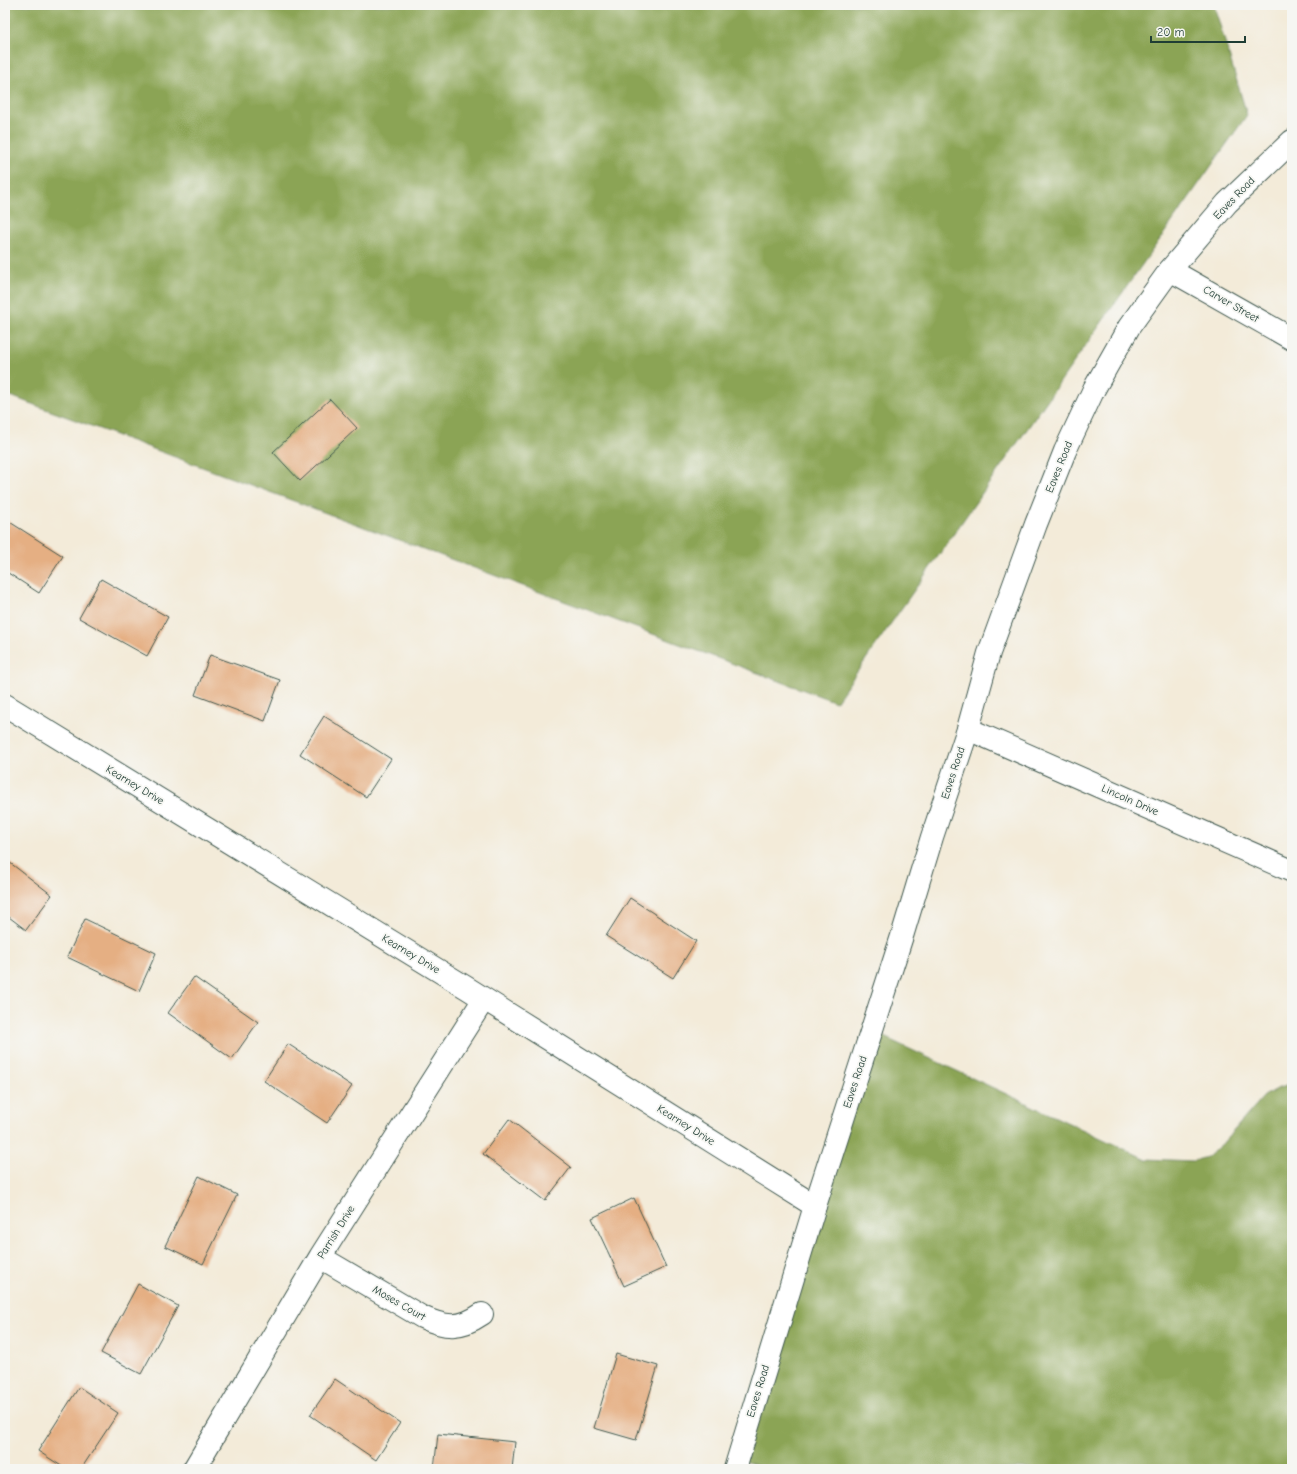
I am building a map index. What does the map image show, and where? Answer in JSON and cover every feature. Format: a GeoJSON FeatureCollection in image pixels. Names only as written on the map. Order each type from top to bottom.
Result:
{"type":"FeatureCollection","features":[{"type":"Feature","properties":{"kind":"street","name":"Eaves Road"},"geometry":{"type":"LineString","coordinates":[[735,1469],[815,1206],[903,933],[932,837],[968,729],[989,653],[1036,524],[1065,451],[1094,389],[1129,327],[1170,270],[1227,203],[1292,140]]}},
{"type":"Feature","properties":{"kind":"street","name":"Carver Street"},"geometry":{"type":"LineString","coordinates":[[1170,270],[1292,339]]}},
{"type":"Feature","properties":{"kind":"street","name":"Kearney Drive"},"geometry":{"type":"LineString","coordinates":[[5,705],[484,998],[815,1206]]}},
{"type":"Feature","properties":{"kind":"street","name":"Lincoln Drive"},"geometry":{"type":"LineString","coordinates":[[968,729],[1292,871]]}},
{"type":"Feature","properties":{"kind":"street","name":"Parrish Drive"},"geometry":{"type":"LineString","coordinates":[[194,1469],[320,1257],[484,998]]}},
{"type":"Feature","properties":{"kind":"street","name":"Moses Court"},"geometry":{"type":"LineString","coordinates":[[320,1257],[422,1317],[438,1324],[456,1326],[470,1322],[482,1314]]}},
{"type":"Feature","properties":{"kind":"green space"},"geometry":{"type":"Polygon","coordinates":[[[5,5],[1214,5],[1247,115],[836,702],[5,394],[5,5]]]}},
{"type":"Feature","properties":{"kind":"green space"},"geometry":{"type":"Polygon","coordinates":[[[871,1031],[1146,1159],[1193,1161],[1207,1157],[1222,1144],[1264,1096],[1279,1088],[1292,1084],[1292,1469],[767,1469],[738,1459],[871,1031]]]}},
{"type":"Feature","properties":{"kind":"building"},"geometry":{"type":"Polygon","coordinates":[[[330,399],[357,428],[300,481],[273,452],[330,399]]]}},
{"type":"Feature","properties":{"kind":"building"},"geometry":{"type":"Polygon","coordinates":[[[5,519],[63,556],[39,593],[5,571],[5,519]]]}},
{"type":"Feature","properties":{"kind":"building"},"geometry":{"type":"Polygon","coordinates":[[[101,579],[168,617],[147,656],[79,618],[101,579]]]}},
{"type":"Feature","properties":{"kind":"building"},"geometry":{"type":"Polygon","coordinates":[[[210,655],[280,680],[265,721],[195,695],[210,655]]]}},
{"type":"Feature","properties":{"kind":"building"},"geometry":{"type":"Polygon","coordinates":[[[324,716],[391,759],[366,797],[300,754],[324,716]]]}},
{"type":"Feature","properties":{"kind":"building"},"geometry":{"type":"Polygon","coordinates":[[[5,859],[52,895],[26,930],[5,914],[5,859]]]}},
{"type":"Feature","properties":{"kind":"building"},"geometry":{"type":"Polygon","coordinates":[[[630,898],[696,941],[673,978],[606,936],[630,898]]]}},
{"type":"Feature","properties":{"kind":"building"},"geometry":{"type":"Polygon","coordinates":[[[85,919],[156,953],[139,991],[67,957],[85,919]]]}},
{"type":"Feature","properties":{"kind":"building"},"geometry":{"type":"Polygon","coordinates":[[[194,977],[258,1022],[232,1059],[168,1013],[194,977]]]}},
{"type":"Feature","properties":{"kind":"building"},"geometry":{"type":"Polygon","coordinates":[[[288,1044],[352,1086],[327,1123],[264,1081],[288,1044]]]}},
{"type":"Feature","properties":{"kind":"building"},"geometry":{"type":"Polygon","coordinates":[[[509,1119],[571,1167],[545,1201],[483,1154],[509,1119]]]}},
{"type":"Feature","properties":{"kind":"building"},"geometry":{"type":"Polygon","coordinates":[[[199,1176],[237,1195],[203,1264],[165,1246],[199,1176]]]}},
{"type":"Feature","properties":{"kind":"building"},"geometry":{"type":"Polygon","coordinates":[[[634,1198],[666,1267],[624,1286],[592,1218],[634,1198]]]}},
{"type":"Feature","properties":{"kind":"building"},"geometry":{"type":"Polygon","coordinates":[[[138,1284],[178,1306],[141,1374],[101,1353],[138,1284]]]}},
{"type":"Feature","properties":{"kind":"building"},"geometry":{"type":"Polygon","coordinates":[[[616,1354],[658,1366],[636,1440],[594,1428],[616,1354]]]}},
{"type":"Feature","properties":{"kind":"building"},"geometry":{"type":"Polygon","coordinates":[[[335,1379],[400,1423],[376,1460],[310,1415],[335,1379]]]}},
{"type":"Feature","properties":{"kind":"building"},"geometry":{"type":"Polygon","coordinates":[[[79,1387],[118,1413],[81,1469],[66,1469],[38,1451],[79,1387]]]}},
{"type":"Feature","properties":{"kind":"building"},"geometry":{"type":"Polygon","coordinates":[[[438,1434],[515,1442],[512,1469],[434,1469],[438,1434]]]}}]}
